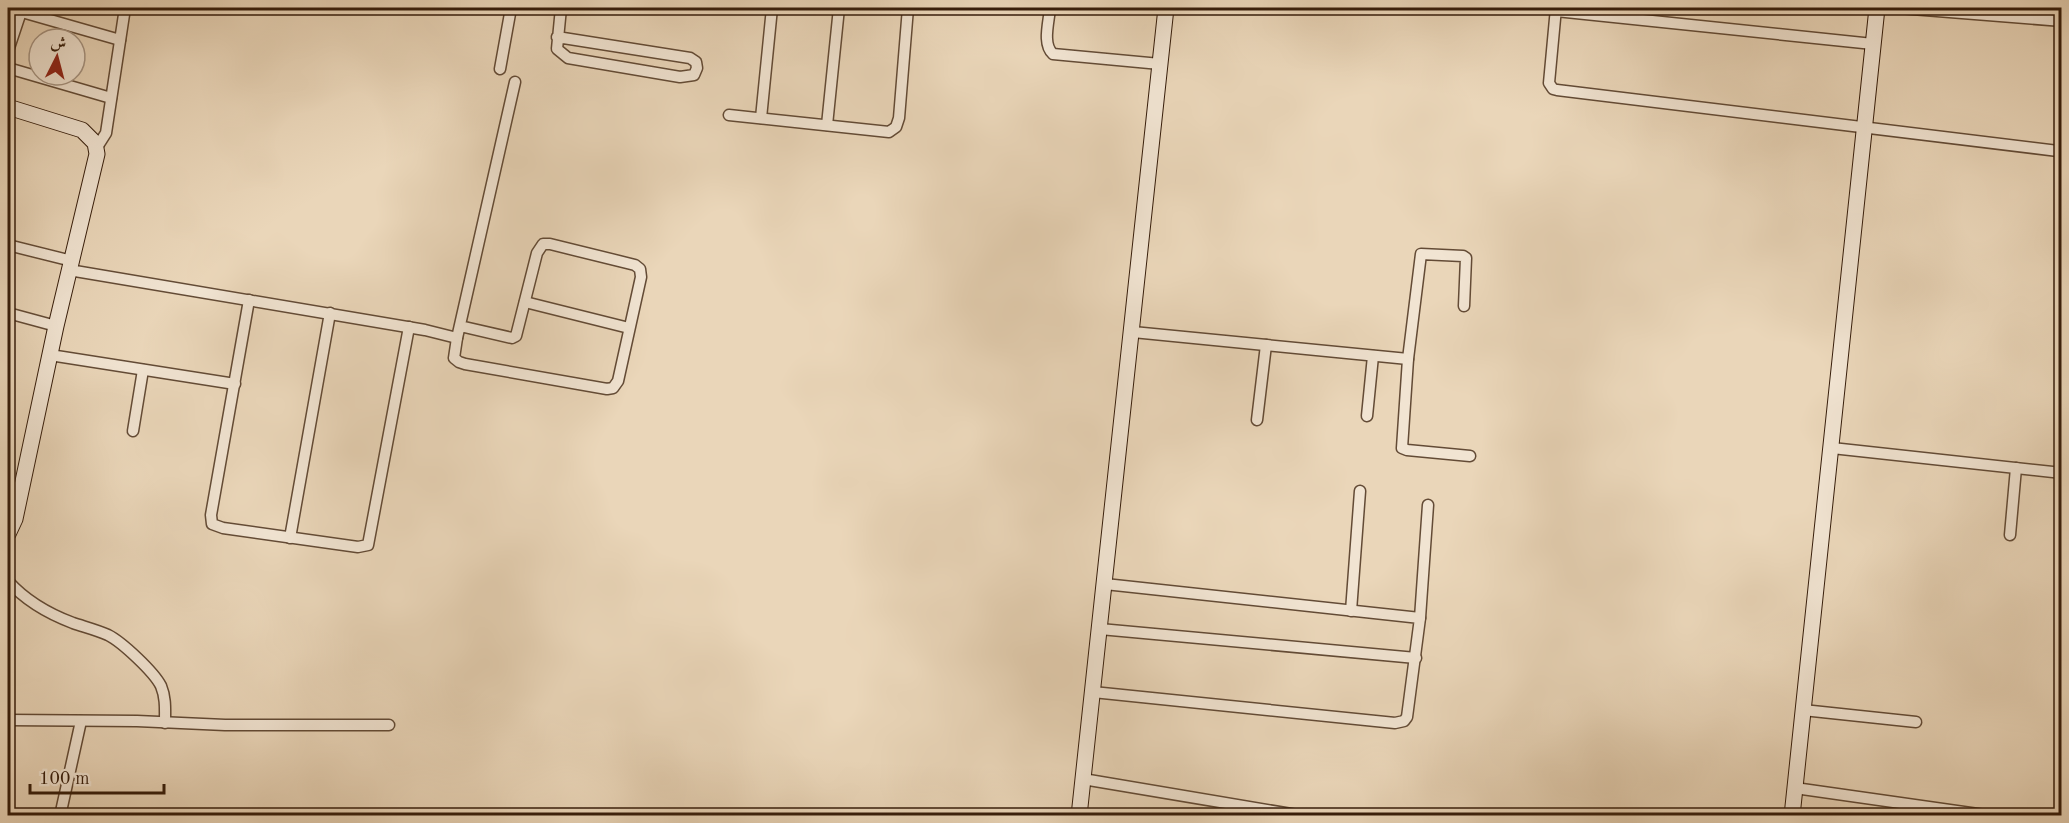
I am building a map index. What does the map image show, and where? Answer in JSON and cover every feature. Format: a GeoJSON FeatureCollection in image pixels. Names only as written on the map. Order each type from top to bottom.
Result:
{"type":"FeatureCollection","features":[{"type":"Feature","properties":{"kind":"street"},"geometry":{"type":"LineString","coordinates":[[8,8],[120,40]]}},
{"type":"Feature","properties":{"kind":"street"},"geometry":{"type":"LineString","coordinates":[[95,143],[99,144],[104,138],[125,8]]}},
{"type":"Feature","properties":{"kind":"street"},"geometry":{"type":"LineString","coordinates":[[500,69],[510,8]]}},
{"type":"Feature","properties":{"kind":"street"},"geometry":{"type":"LineString","coordinates":[[557,37],[690,58],[696,62],[697,68],[694,75],[680,77],[568,58],[557,49],[557,37],[561,8]]}},
{"type":"Feature","properties":{"kind":"street"},"geometry":{"type":"LineString","coordinates":[[761,118],[772,8]]}},
{"type":"Feature","properties":{"kind":"street"},"geometry":{"type":"LineString","coordinates":[[827,125],[839,8]]}},
{"type":"Feature","properties":{"kind":"street"},"geometry":{"type":"LineString","coordinates":[[729,115],[889,132],[896,127],[899,118],[908,8]]}},
{"type":"Feature","properties":{"kind":"street"},"geometry":{"type":"LineString","coordinates":[[1050,8],[1047,42],[1053,54],[1161,64]]}},
{"type":"Feature","properties":{"kind":"street"},"geometry":{"type":"LineString","coordinates":[[1079,816],[1133,332],[1166,8]]}},
{"type":"Feature","properties":{"kind":"street"},"geometry":{"type":"LineString","coordinates":[[1792,816],[1877,8]]}},
{"type":"Feature","properties":{"kind":"street"},"geometry":{"type":"LineString","coordinates":[[1899,8],[2061,21]]}},
{"type":"Feature","properties":{"kind":"street"},"geometry":{"type":"LineString","coordinates":[[1873,44],[1556,9],[1549,83],[1553,89],[2058,151]]}},
{"type":"Feature","properties":{"kind":"street"},"geometry":{"type":"LineString","coordinates":[[8,51],[21,12]]}},
{"type":"Feature","properties":{"kind":"street"},"geometry":{"type":"LineString","coordinates":[[8,68],[111,98]]}},
{"type":"Feature","properties":{"kind":"street"},"geometry":{"type":"LineString","coordinates":[[460,326],[514,338],[517,334],[539,248],[546,243],[635,265],[640,269],[640,277],[618,381],[610,389],[459,362],[454,358],[457,338],[515,82]]}},
{"type":"Feature","properties":{"kind":"street"},"geometry":{"type":"LineString","coordinates":[[8,107],[76,127],[87,133],[95,143],[97,160],[56,326],[15,519],[8,534]]}},
{"type":"Feature","properties":{"kind":"street"},"geometry":{"type":"LineString","coordinates":[[8,245],[71,266],[249,300],[409,327],[457,338]]}},
{"type":"Feature","properties":{"kind":"street"},"geometry":{"type":"LineString","coordinates":[[1464,306],[1467,260],[1465,257],[1421,254],[1408,359],[1402,447],[1407,450],[1470,456]]}},
{"type":"Feature","properties":{"kind":"street"},"geometry":{"type":"LineString","coordinates":[[249,300],[215,487],[211,522],[223,528],[362,548],[369,544],[409,327]]}},
{"type":"Feature","properties":{"kind":"street"},"geometry":{"type":"LineString","coordinates":[[525,302],[629,328]]}},
{"type":"Feature","properties":{"kind":"street"},"geometry":{"type":"LineString","coordinates":[[8,313],[56,326]]}},
{"type":"Feature","properties":{"kind":"street"},"geometry":{"type":"LineString","coordinates":[[290,538],[330,313]]}},
{"type":"Feature","properties":{"kind":"street"},"geometry":{"type":"LineString","coordinates":[[1133,332],[1408,359]]}},
{"type":"Feature","properties":{"kind":"street"},"geometry":{"type":"LineString","coordinates":[[1257,420],[1266,345]]}},
{"type":"Feature","properties":{"kind":"street"},"geometry":{"type":"LineString","coordinates":[[50,355],[235,384]]}},
{"type":"Feature","properties":{"kind":"street"},"geometry":{"type":"LineString","coordinates":[[1367,416],[1373,356]]}},
{"type":"Feature","properties":{"kind":"street"},"geometry":{"type":"LineString","coordinates":[[133,431],[143,370]]}},
{"type":"Feature","properties":{"kind":"street"},"geometry":{"type":"LineString","coordinates":[[1832,448],[2061,473]]}},
{"type":"Feature","properties":{"kind":"street"},"geometry":{"type":"LineString","coordinates":[[2010,535],[2016,468]]}},
{"type":"Feature","properties":{"kind":"street"},"geometry":{"type":"LineString","coordinates":[[1351,610],[1360,491]]}},
{"type":"Feature","properties":{"kind":"street"},"geometry":{"type":"LineString","coordinates":[[1093,692],[1395,723],[1404,721],[1407,717],[1416,658],[1428,505]]}},
{"type":"Feature","properties":{"kind":"street"},"geometry":{"type":"LineString","coordinates":[[8,581],[29,600],[42,608],[109,636],[121,644],[160,686],[165,702],[165,723]]}},
{"type":"Feature","properties":{"kind":"street"},"geometry":{"type":"LineString","coordinates":[[1105,584],[1420,618]]}},
{"type":"Feature","properties":{"kind":"street"},"geometry":{"type":"LineString","coordinates":[[1100,629],[1416,658]]}},
{"type":"Feature","properties":{"kind":"street"},"geometry":{"type":"LineString","coordinates":[[1803,710],[1916,722]]}},
{"type":"Feature","properties":{"kind":"street"},"geometry":{"type":"LineString","coordinates":[[8,720],[225,725],[389,724]]}},
{"type":"Feature","properties":{"kind":"street"},"geometry":{"type":"LineString","coordinates":[[60,816],[81,721]]}},
{"type":"Feature","properties":{"kind":"street"},"geometry":{"type":"LineString","coordinates":[[1083,779],[1303,816]]}},
{"type":"Feature","properties":{"kind":"street"},"geometry":{"type":"LineString","coordinates":[[1795,788],[1992,816]]}}]}
